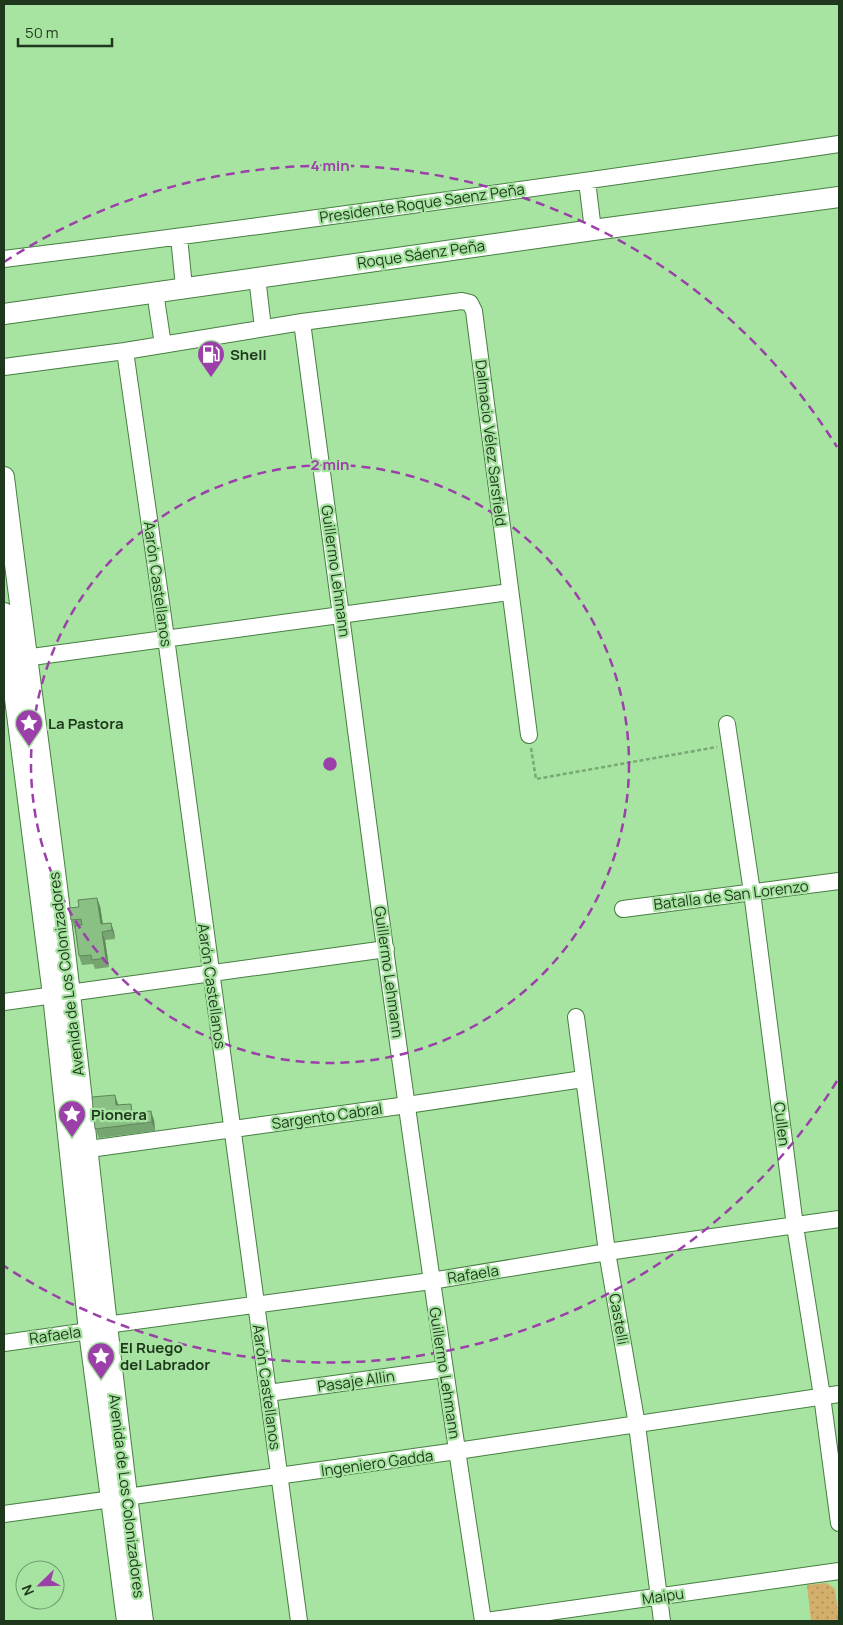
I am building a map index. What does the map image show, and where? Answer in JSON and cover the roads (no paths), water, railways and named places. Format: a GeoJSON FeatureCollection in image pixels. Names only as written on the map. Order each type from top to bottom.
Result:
{"type":"FeatureCollection","features":[{"type":"Feature","properties":{"kind":"main road","name":"Roque Sáenz Peña"},"geometry":{"type":"LineString","coordinates":[[4,314],[184,287],[839,197]]}},
{"type":"Feature","properties":{"kind":"main road","name":"Avenida de Los Colonizadores"},"geometry":{"type":"LineString","coordinates":[[4,477],[13,659]]}},
{"type":"Feature","properties":{"kind":"main road","name":"Avenida de Los Colonizadores"},"geometry":{"type":"LineString","coordinates":[[4,613],[13,659],[61,994],[79,1150],[94,1325],[118,1497],[143,1621]]}},
{"type":"Feature","properties":{"kind":"main road","name":"Avenida de Los Colonizadores"},"geometry":{"type":"LineString","coordinates":[[118,1497],[127,1621]]}},
{"type":"Feature","properties":{"kind":"street","name":"Presidente Roque Saenz Peña"},"geometry":{"type":"LineString","coordinates":[[4,259],[587,181],[839,144]]}},
{"type":"Feature","properties":{"kind":"street"},"geometry":{"type":"LineString","coordinates":[[587,181],[593,230]]}},
{"type":"Feature","properties":{"kind":"street"},"geometry":{"type":"LineString","coordinates":[[179,237],[184,287]]}},
{"type":"Feature","properties":{"kind":"street"},"geometry":{"type":"LineString","coordinates":[[257,277],[263,328]]}},
{"type":"Feature","properties":{"kind":"street"},"geometry":{"type":"LineString","coordinates":[[155,292],[163,344]]}},
{"type":"Feature","properties":{"kind":"street","name":"Dalmacio Vélez Sarsfield"},"geometry":{"type":"LineString","coordinates":[[302,322],[462,301],[470,303],[474,311],[529,734]]}},
{"type":"Feature","properties":{"kind":"street"},"geometry":{"type":"LineString","coordinates":[[4,367],[125,351],[302,322]]}},
{"type":"Feature","properties":{"kind":"street","name":"Guillermo Lehmann"},"geometry":{"type":"LineString","coordinates":[[302,322],[342,616],[364,798],[431,1281],[485,1621]]}},
{"type":"Feature","properties":{"kind":"street","name":"Aarón Castellanos"},"geometry":{"type":"LineString","coordinates":[[125,351],[166,638],[299,1621]]}},
{"type":"Feature","properties":{"kind":"street"},"geometry":{"type":"LineString","coordinates":[[13,659],[510,592]]}},
{"type":"Feature","properties":{"kind":"street","name":"Cullen"},"geometry":{"type":"LineString","coordinates":[[727,724],[752,892],[795,1226],[822,1396],[839,1523]]}},
{"type":"Feature","properties":{"kind":"street","name":"Batalla de San Lorenzo"},"geometry":{"type":"LineString","coordinates":[[623,909],[839,880]]}},
{"type":"Feature","properties":{"kind":"street"},"geometry":{"type":"LineString","coordinates":[[4,1002],[386,949]]}},
{"type":"Feature","properties":{"kind":"street","name":"Castelli"},"geometry":{"type":"LineString","coordinates":[[576,1017],[607,1252],[637,1425],[662,1621]]}},
{"type":"Feature","properties":{"kind":"street","name":"Sargento Cabral"},"geometry":{"type":"LineString","coordinates":[[79,1150],[583,1079]]}},
{"type":"Feature","properties":{"kind":"street","name":"Rafaela"},"geometry":{"type":"LineString","coordinates":[[4,1332],[94,1325],[431,1281],[607,1252],[839,1220]]}},
{"type":"Feature","properties":{"kind":"street","name":"Rafaela"},"geometry":{"type":"LineString","coordinates":[[4,1343],[94,1325]]}},
{"type":"Feature","properties":{"kind":"street","name":"Pasaje Allin"},"geometry":{"type":"LineString","coordinates":[[268,1393],[444,1369]]}},
{"type":"Feature","properties":{"kind":"street","name":"Ingeniero Gadda"},"geometry":{"type":"LineString","coordinates":[[4,1514],[457,1452],[839,1394]]}},
{"type":"Feature","properties":{"kind":"street","name":"Maipu"},"geometry":{"type":"LineString","coordinates":[[485,1621],[839,1571]]}},
{"type":"Feature","properties":{"kind":"place","name":"Shell"},"geometry":{"type":"Point","coordinates":[211,378]}},
{"type":"Feature","properties":{"kind":"place","name":"La Pastora"},"geometry":{"type":"Point","coordinates":[29,747]}},
{"type":"Feature","properties":{"kind":"place","name":"Pionera"},"geometry":{"type":"Point","coordinates":[72,1138]}},
{"type":"Feature","properties":{"kind":"place","name":"El Ruego del Labrador"},"geometry":{"type":"Point","coordinates":[101,1380]}}]}
